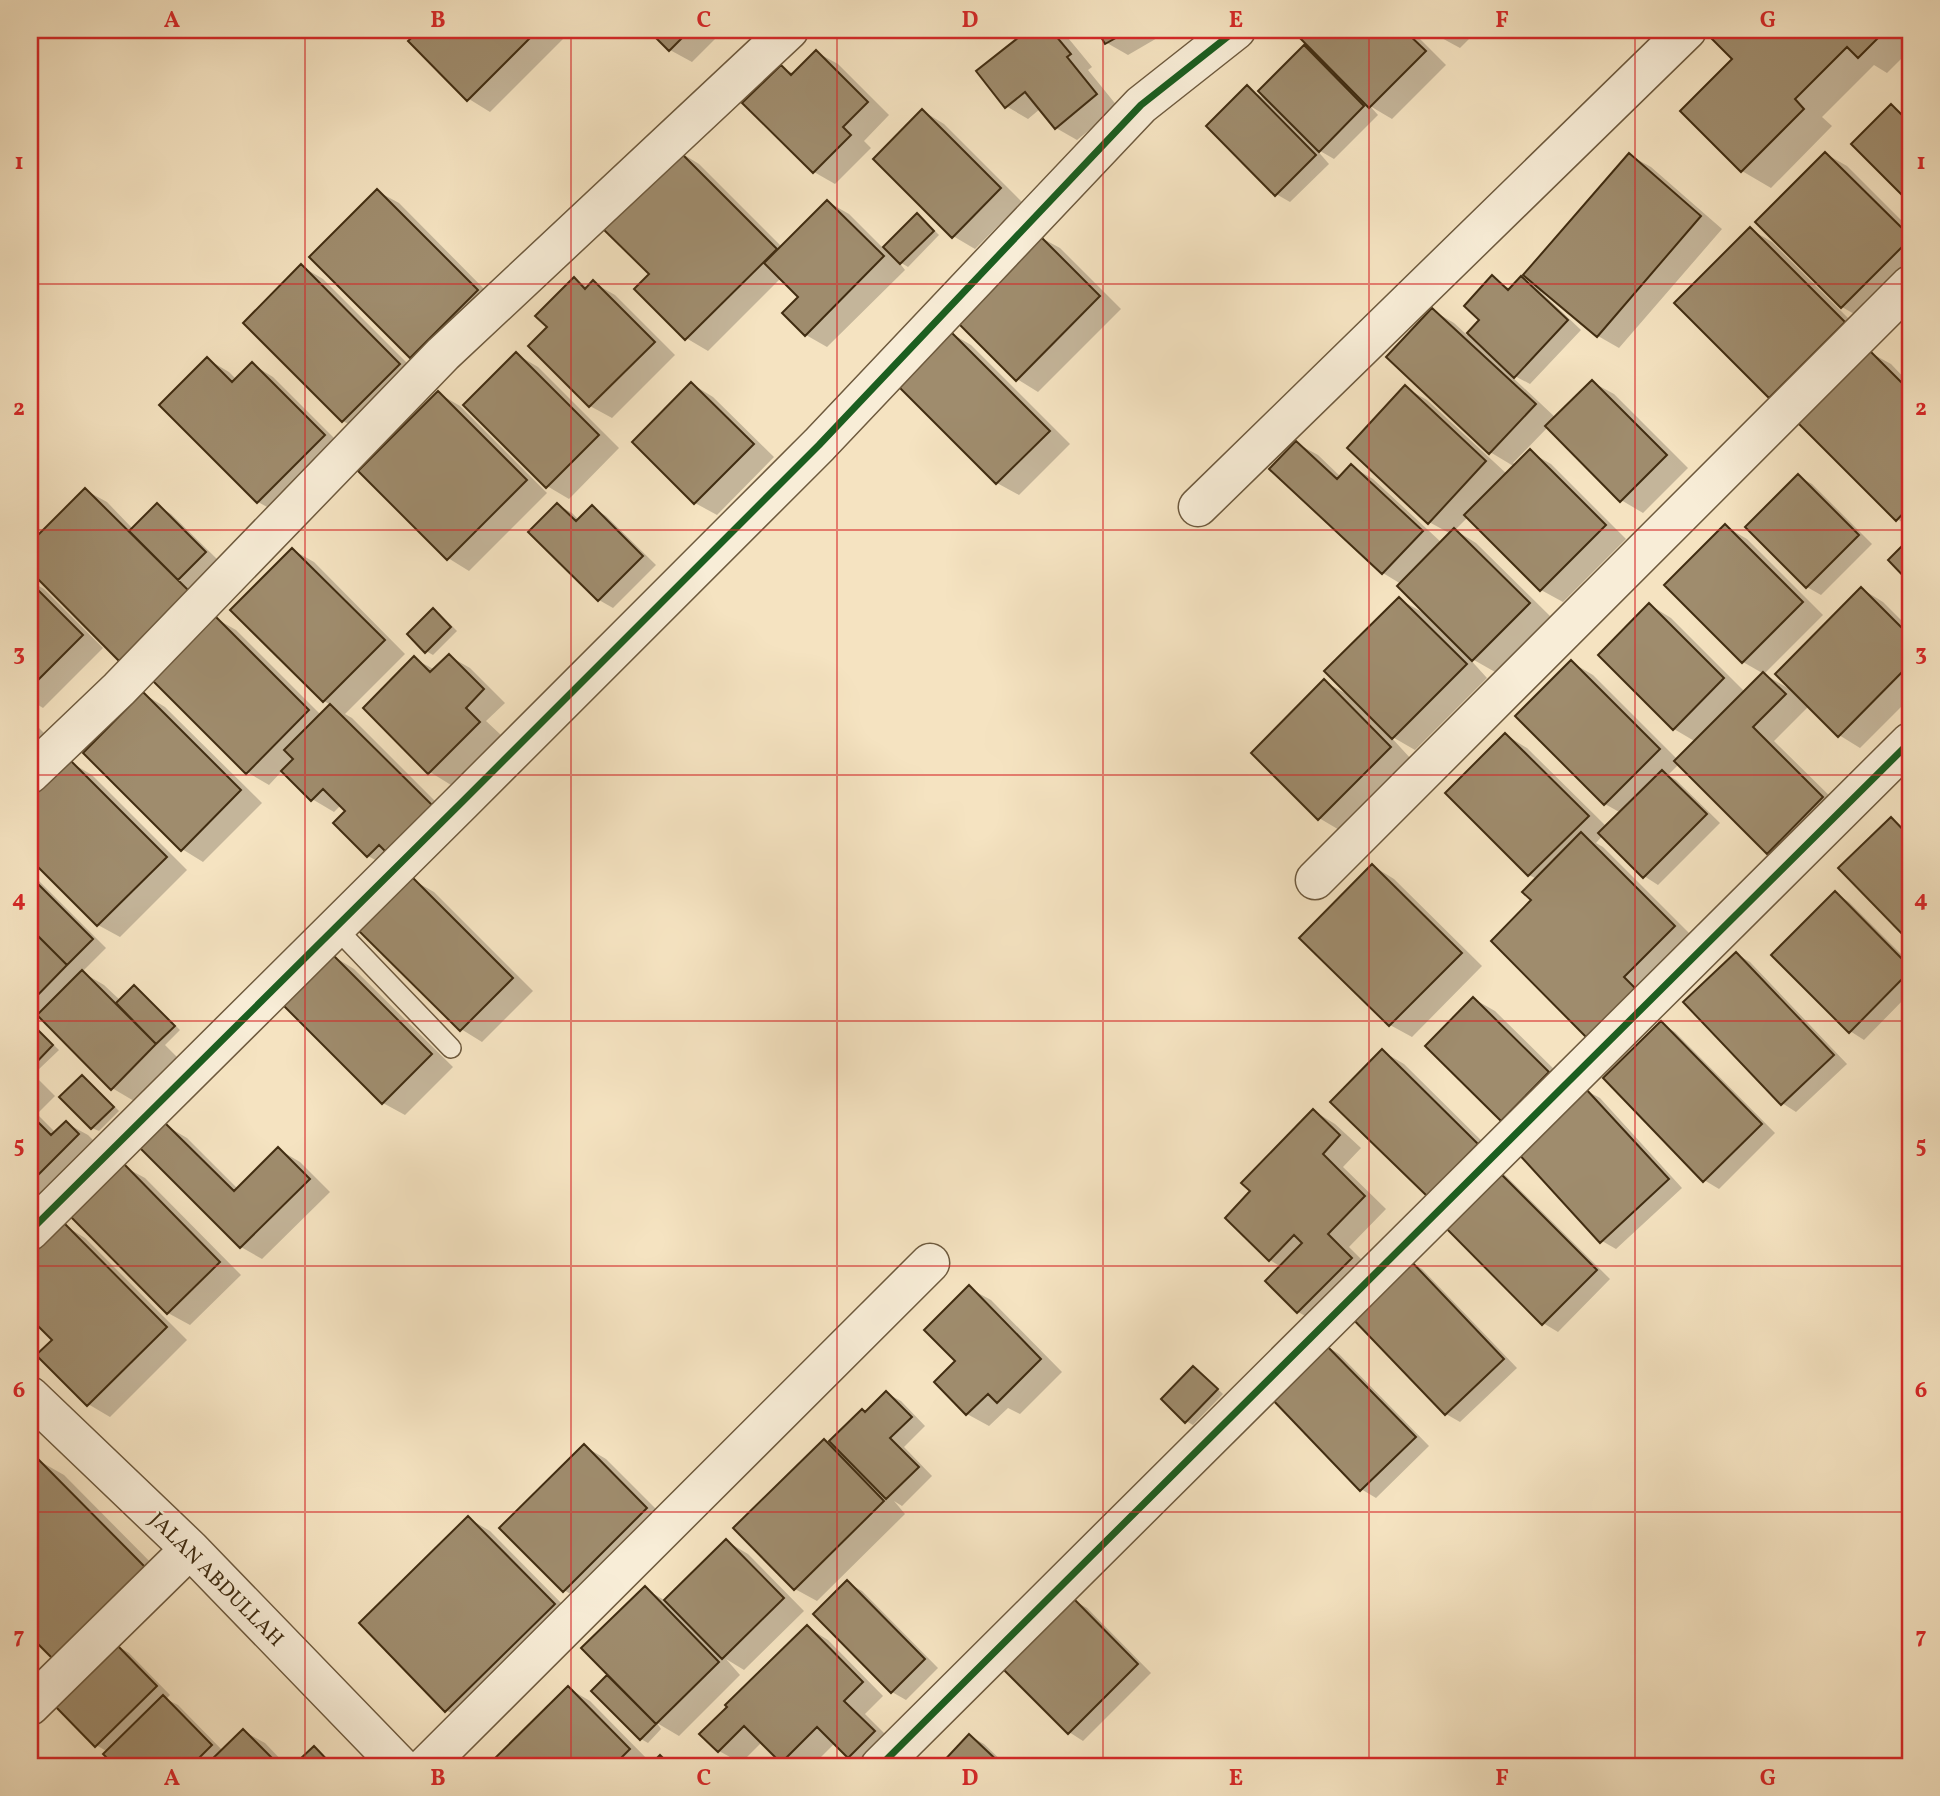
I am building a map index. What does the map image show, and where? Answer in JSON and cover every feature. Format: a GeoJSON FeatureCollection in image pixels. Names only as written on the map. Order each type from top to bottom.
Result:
{"type":"FeatureCollection","features":[{"type":"Feature","properties":{"kind":"street"},"geometry":{"type":"LineString","coordinates":[[30,774],[119,690],[443,354],[789,30]]}},
{"type":"Feature","properties":{"kind":"street"},"geometry":{"type":"LineString","coordinates":[[30,1231],[819,445],[1141,104],[1236,30]]}},
{"type":"Feature","properties":{"kind":"street"},"geometry":{"type":"LineString","coordinates":[[1198,507],[1687,30]]}},
{"type":"Feature","properties":{"kind":"street"},"geometry":{"type":"LineString","coordinates":[[1315,880],[1910,285]]}},
{"type":"Feature","properties":{"kind":"street"},"geometry":{"type":"LineString","coordinates":[[880,1766],[1910,742]]}},
{"type":"Feature","properties":{"kind":"street"},"geometry":{"type":"LineString","coordinates":[[426,1766],[930,1263]]}},
{"type":"Feature","properties":{"kind":"street","name":"JALAN ABDULLAH"},"geometry":{"type":"LineString","coordinates":[[30,1396],[190,1549],[400,1766]]}},
{"type":"Feature","properties":{"kind":"street"},"geometry":{"type":"LineString","coordinates":[[30,1706],[190,1549]]}},
{"type":"Feature","properties":{"kind":"lane"},"geometry":{"type":"LineString","coordinates":[[336,928],[451,1048]]}},
{"type":"Feature","properties":{"kind":"building"},"geometry":{"type":"Polygon","coordinates":[[[420,30],[538,30],[467,101],[408,41],[420,30]]]}},
{"type":"Feature","properties":{"kind":"building"},"geometry":{"type":"Polygon","coordinates":[[[648,30],[690,30],[669,51],[648,30]]]}},
{"type":"Feature","properties":{"kind":"building"},"geometry":{"type":"Polygon","coordinates":[[[1028,30],[1051,30],[1071,54],[1067,57],[1097,94],[1055,129],[1025,92],[1005,108],[976,71],[1028,30]]]}},
{"type":"Feature","properties":{"kind":"building"},"geometry":{"type":"Polygon","coordinates":[[[1097,30],[1130,30],[1105,44],[1097,30]]]}},
{"type":"Feature","properties":{"kind":"building"},"geometry":{"type":"Polygon","coordinates":[[[1292,30],[1404,30],[1426,51],[1369,108],[1292,30]]]}},
{"type":"Feature","properties":{"kind":"building"},"geometry":{"type":"Polygon","coordinates":[[[1429,30],[1445,30],[1437,37],[1429,30]]]}},
{"type":"Feature","properties":{"kind":"building"},"geometry":{"type":"Polygon","coordinates":[[[1711,30],[1886,30],[1858,58],[1847,47],[1795,99],[1804,109],[1741,172],[1680,111],[1732,59],[1707,34],[1711,30]]]}},
{"type":"Feature","properties":{"kind":"building"},"geometry":{"type":"Polygon","coordinates":[[[1304,45],[1364,106],[1319,152],[1258,91],[1304,45]]]}},
{"type":"Feature","properties":{"kind":"building"},"geometry":{"type":"Polygon","coordinates":[[[816,50],[868,102],[843,127],[851,135],[813,173],[742,103],[781,65],[791,75],[816,50]]]}},
{"type":"Feature","properties":{"kind":"building"},"geometry":{"type":"Polygon","coordinates":[[[1247,85],[1316,155],[1275,196],[1206,126],[1247,85]]]}},
{"type":"Feature","properties":{"kind":"building"},"geometry":{"type":"Polygon","coordinates":[[[1891,104],[1910,123],[1910,203],[1851,144],[1891,104]]]}},
{"type":"Feature","properties":{"kind":"building"},"geometry":{"type":"Polygon","coordinates":[[[922,109],[1001,188],[952,238],[873,159],[922,109]]]}},
{"type":"Feature","properties":{"kind":"building"},"geometry":{"type":"Polygon","coordinates":[[[677,149],[777,249],[685,340],[634,289],[649,274],[600,226],[677,149]]]}},
{"type":"Feature","properties":{"kind":"building"},"geometry":{"type":"Polygon","coordinates":[[[1825,152],[1910,236],[1841,308],[1755,222],[1825,152]]]}},
{"type":"Feature","properties":{"kind":"building"},"geometry":{"type":"Polygon","coordinates":[[[1629,153],[1701,216],[1597,337],[1523,275],[1629,153]]]}},
{"type":"Feature","properties":{"kind":"building"},"geometry":{"type":"Polygon","coordinates":[[[377,189],[478,290],[410,358],[309,257],[377,189]]]}},
{"type":"Feature","properties":{"kind":"building"},"geometry":{"type":"Polygon","coordinates":[[[827,200],[884,256],[805,336],[782,313],[798,297],[764,263],[827,200]]]}},
{"type":"Feature","properties":{"kind":"building"},"geometry":{"type":"Polygon","coordinates":[[[917,213],[934,231],[900,264],[883,247],[917,213]]]}},
{"type":"Feature","properties":{"kind":"building"},"geometry":{"type":"Polygon","coordinates":[[[1750,227],[1845,322],[1769,398],[1674,303],[1750,227]]]}},
{"type":"Feature","properties":{"kind":"building"},"geometry":{"type":"Polygon","coordinates":[[[1038,234],[1100,296],[1016,381],[953,318],[1038,234]]]}},
{"type":"Feature","properties":{"kind":"building"},"geometry":{"type":"Polygon","coordinates":[[[301,264],[400,364],[342,422],[243,323],[301,264]]]}},
{"type":"Feature","properties":{"kind":"building"},"geometry":{"type":"Polygon","coordinates":[[[1492,275],[1508,290],[1521,276],[1568,320],[1514,378],[1467,333],[1479,320],[1464,306],[1492,275]]]}},
{"type":"Feature","properties":{"kind":"building"},"geometry":{"type":"Polygon","coordinates":[[[574,277],[585,289],[593,280],[655,342],[589,407],[528,346],[547,327],[535,316],[574,277]]]}},
{"type":"Feature","properties":{"kind":"building"},"geometry":{"type":"Polygon","coordinates":[[[1432,308],[1536,404],[1489,454],[1386,357],[1432,308]]]}},
{"type":"Feature","properties":{"kind":"building"},"geometry":{"type":"Polygon","coordinates":[[[949,330],[1050,431],[996,484],[896,384],[949,330]]]}},
{"type":"Feature","properties":{"kind":"building"},"geometry":{"type":"Polygon","coordinates":[[[1869,350],[1910,391],[1910,506],[1896,521],[1797,422],[1869,350]]]}},
{"type":"Feature","properties":{"kind":"building"},"geometry":{"type":"Polygon","coordinates":[[[516,352],[599,435],[546,488],[463,405],[516,352]]]}},
{"type":"Feature","properties":{"kind":"building"},"geometry":{"type":"Polygon","coordinates":[[[207,357],[232,382],[252,362],[325,435],[257,503],[159,405],[207,357]]]}},
{"type":"Feature","properties":{"kind":"building"},"geometry":{"type":"Polygon","coordinates":[[[1592,380],[1667,455],[1620,502],[1545,426],[1592,380]]]}},
{"type":"Feature","properties":{"kind":"building"},"geometry":{"type":"Polygon","coordinates":[[[691,382],[754,444],[694,504],[632,442],[691,382]]]}},
{"type":"Feature","properties":{"kind":"building"},"geometry":{"type":"Polygon","coordinates":[[[1405,385],[1486,461],[1428,524],[1347,448],[1405,385]]]}},
{"type":"Feature","properties":{"kind":"building"},"geometry":{"type":"Polygon","coordinates":[[[438,391],[527,480],[447,560],[358,471],[438,391]]]}},
{"type":"Feature","properties":{"kind":"building"},"geometry":{"type":"Polygon","coordinates":[[[1296,441],[1337,479],[1351,464],[1423,531],[1382,574],[1269,469],[1296,441]]]}},
{"type":"Feature","properties":{"kind":"building"},"geometry":{"type":"Polygon","coordinates":[[[1530,449],[1606,525],[1540,591],[1464,515],[1530,449]]]}},
{"type":"Feature","properties":{"kind":"building"},"geometry":{"type":"Polygon","coordinates":[[[1798,474],[1859,535],[1806,588],[1745,527],[1798,474]]]}},
{"type":"Feature","properties":{"kind":"building"},"geometry":{"type":"Polygon","coordinates":[[[85,488],[189,591],[119,661],[30,571],[30,543],[85,488]]]}},
{"type":"Feature","properties":{"kind":"building"},"geometry":{"type":"Polygon","coordinates":[[[157,503],[206,552],[178,580],[129,531],[157,503]]]}},
{"type":"Feature","properties":{"kind":"building"},"geometry":{"type":"Polygon","coordinates":[[[557,503],[576,521],[592,505],[643,556],[598,601],[528,532],[557,503]]]}},
{"type":"Feature","properties":{"kind":"building"},"geometry":{"type":"Polygon","coordinates":[[[1725,524],[1803,602],[1742,663],[1664,585],[1725,524]]]}},
{"type":"Feature","properties":{"kind":"building"},"geometry":{"type":"Polygon","coordinates":[[[1454,528],[1530,603],[1472,661],[1397,586],[1454,528]]]}},
{"type":"Feature","properties":{"kind":"building"},"geometry":{"type":"Polygon","coordinates":[[[1910,538],[1910,583],[1888,560],[1910,538]]]}},
{"type":"Feature","properties":{"kind":"building"},"geometry":{"type":"Polygon","coordinates":[[[292,548],[385,640],[323,702],[230,610],[292,548]]]}},
{"type":"Feature","properties":{"kind":"building"},"geometry":{"type":"Polygon","coordinates":[[[30,582],[83,635],[30,688],[30,582]]]}},
{"type":"Feature","properties":{"kind":"building"},"geometry":{"type":"Polygon","coordinates":[[[1861,587],[1910,636],[1910,664],[1838,737],[1775,674],[1861,587]]]}},
{"type":"Feature","properties":{"kind":"building"},"geometry":{"type":"Polygon","coordinates":[[[1399,597],[1467,664],[1392,739],[1324,671],[1399,597]]]}},
{"type":"Feature","properties":{"kind":"building"},"geometry":{"type":"Polygon","coordinates":[[[1649,603],[1724,678],[1673,730],[1598,655],[1649,603]]]}},
{"type":"Feature","properties":{"kind":"building"},"geometry":{"type":"Polygon","coordinates":[[[433,608],[451,627],[425,653],[407,634],[433,608]]]}},
{"type":"Feature","properties":{"kind":"building"},"geometry":{"type":"Polygon","coordinates":[[[215,616],[309,710],[246,774],[151,679],[215,616]]]}},
{"type":"Feature","properties":{"kind":"building"},"geometry":{"type":"Polygon","coordinates":[[[449,654],[484,689],[466,708],[480,722],[428,774],[363,708],[414,656],[430,672],[449,654]]]}},
{"type":"Feature","properties":{"kind":"building"},"geometry":{"type":"Polygon","coordinates":[[[1571,660],[1660,749],[1604,805],[1515,716],[1571,660]]]}},
{"type":"Feature","properties":{"kind":"building"},"geometry":{"type":"Polygon","coordinates":[[[1763,672],[1786,694],[1753,727],[1823,797],[1767,854],[1674,761],[1763,672]]]}},
{"type":"Feature","properties":{"kind":"building"},"geometry":{"type":"Polygon","coordinates":[[[1324,679],[1391,747],[1318,820],[1251,753],[1324,679]]]}},
{"type":"Feature","properties":{"kind":"building"},"geometry":{"type":"Polygon","coordinates":[[[143,692],[241,790],[181,851],[83,753],[143,692]]]}},
{"type":"Feature","properties":{"kind":"building"},"geometry":{"type":"Polygon","coordinates":[[[330,704],[435,808],[389,855],[379,845],[367,857],[333,823],[345,811],[323,789],[311,801],[281,771],[293,759],[284,750],[330,704]]]}},
{"type":"Feature","properties":{"kind":"building"},"geometry":{"type":"Polygon","coordinates":[[[30,726],[37,734],[30,741],[30,726]]]}},
{"type":"Feature","properties":{"kind":"building"},"geometry":{"type":"Polygon","coordinates":[[[1505,733],[1589,816],[1528,876],[1445,793],[1505,733]]]}},
{"type":"Feature","properties":{"kind":"building"},"geometry":{"type":"Polygon","coordinates":[[[70,760],[167,857],[97,926],[30,859],[30,800],[70,760]]]}},
{"type":"Feature","properties":{"kind":"building"},"geometry":{"type":"Polygon","coordinates":[[[1662,770],[1707,814],[1643,878],[1598,833],[1662,770]]]}},
{"type":"Feature","properties":{"kind":"building"},"geometry":{"type":"Polygon","coordinates":[[[1891,817],[1910,837],[1910,942],[1838,868],[1891,817]]]}},
{"type":"Feature","properties":{"kind":"building"},"geometry":{"type":"Polygon","coordinates":[[[1581,832],[1675,926],[1624,977],[1637,990],[1588,1039],[1491,941],[1531,900],[1522,892],[1581,832]]]}},
{"type":"Feature","properties":{"kind":"building"},"geometry":{"type":"Polygon","coordinates":[[[1372,864],[1462,953],[1389,1026],[1299,938],[1372,864]]]}},
{"type":"Feature","properties":{"kind":"building"},"geometry":{"type":"Polygon","coordinates":[[[30,876],[93,939],[67,965],[30,928],[30,876]]]}},
{"type":"Feature","properties":{"kind":"building"},"geometry":{"type":"Polygon","coordinates":[[[412,877],[513,978],[460,1031],[359,931],[412,877]]]}},
{"type":"Feature","properties":{"kind":"building"},"geometry":{"type":"Polygon","coordinates":[[[1835,891],[1910,967],[1910,971],[1849,1033],[1771,955],[1835,891]]]}},
{"type":"Feature","properties":{"kind":"building"},"geometry":{"type":"Polygon","coordinates":[[[36,934],[67,965],[30,1003],[30,940],[36,934]]]}},
{"type":"Feature","properties":{"kind":"building"},"geometry":{"type":"Polygon","coordinates":[[[1736,952],[1834,1055],[1781,1105],[1683,1002],[1736,952]]]}},
{"type":"Feature","properties":{"kind":"building"},"geometry":{"type":"Polygon","coordinates":[[[332,954],[432,1054],[382,1104],[282,1004],[332,954]]]}},
{"type":"Feature","properties":{"kind":"building"},"geometry":{"type":"Polygon","coordinates":[[[82,970],[156,1044],[111,1090],[37,1015],[82,970]]]}},
{"type":"Feature","properties":{"kind":"building"},"geometry":{"type":"Polygon","coordinates":[[[134,985],[175,1026],[156,1044],[116,1003],[134,985]]]}},
{"type":"Feature","properties":{"kind":"building"},"geometry":{"type":"Polygon","coordinates":[[[1473,997],[1549,1072],[1501,1121],[1425,1046],[1473,997]]]}},
{"type":"Feature","properties":{"kind":"building"},"geometry":{"type":"Polygon","coordinates":[[[1661,1021],[1762,1124],[1703,1182],[1603,1078],[1661,1021]]]}},
{"type":"Feature","properties":{"kind":"building"},"geometry":{"type":"Polygon","coordinates":[[[30,1022],[53,1045],[30,1069],[30,1022]]]}},
{"type":"Feature","properties":{"kind":"building"},"geometry":{"type":"Polygon","coordinates":[[[1382,1049],[1478,1144],[1427,1196],[1330,1102],[1382,1049]]]}},
{"type":"Feature","properties":{"kind":"building"},"geometry":{"type":"Polygon","coordinates":[[[82,1075],[114,1107],[91,1129],[59,1097],[82,1075]]]}},
{"type":"Feature","properties":{"kind":"building"},"geometry":{"type":"Polygon","coordinates":[[[1585,1088],[1669,1179],[1600,1243],[1516,1151],[1585,1088]]]}},
{"type":"Feature","properties":{"kind":"building"},"geometry":{"type":"Polygon","coordinates":[[[1313,1109],[1340,1135],[1323,1154],[1365,1196],[1328,1234],[1352,1258],[1297,1313],[1265,1281],[1302,1243],[1294,1235],[1269,1261],[1225,1218],[1250,1191],[1241,1183],[1313,1109]]]}},
{"type":"Feature","properties":{"kind":"building"},"geometry":{"type":"Polygon","coordinates":[[[30,1114],[51,1135],[66,1121],[79,1134],[30,1183],[30,1114]]]}},
{"type":"Feature","properties":{"kind":"building"},"geometry":{"type":"Polygon","coordinates":[[[165,1123],[234,1191],[278,1147],[310,1179],[240,1248],[140,1148],[165,1123]]]}},
{"type":"Feature","properties":{"kind":"building"},"geometry":{"type":"Polygon","coordinates":[[[123,1163],[220,1262],[167,1314],[70,1216],[123,1163]]]}},
{"type":"Feature","properties":{"kind":"building"},"geometry":{"type":"Polygon","coordinates":[[[1490,1163],[1597,1270],[1542,1325],[1436,1218],[1490,1163]]]}},
{"type":"Feature","properties":{"kind":"building"},"geometry":{"type":"Polygon","coordinates":[[[64,1223],[167,1327],[87,1406],[36,1355],[52,1340],[30,1318],[30,1257],[64,1223]]]}},
{"type":"Feature","properties":{"kind":"building"},"geometry":{"type":"Polygon","coordinates":[[[1408,1258],[1504,1359],[1445,1415],[1349,1315],[1408,1258]]]}},
{"type":"Feature","properties":{"kind":"building"},"geometry":{"type":"Polygon","coordinates":[[[969,1285],[1041,1359],[997,1403],[988,1394],[966,1415],[934,1382],[955,1361],[924,1330],[969,1285]]]}},
{"type":"Feature","properties":{"kind":"building"},"geometry":{"type":"Polygon","coordinates":[[[1324,1343],[1416,1437],[1360,1491],[1270,1397],[1324,1343]]]}},
{"type":"Feature","properties":{"kind":"building"},"geometry":{"type":"Polygon","coordinates":[[[1193,1366],[1218,1389],[1185,1423],[1161,1399],[1193,1366]]]}},
{"type":"Feature","properties":{"kind":"building"},"geometry":{"type":"Polygon","coordinates":[[[886,1391],[912,1417],[890,1438],[919,1467],[886,1499],[829,1441],[862,1409],[865,1412],[886,1391]]]}},
{"type":"Feature","properties":{"kind":"building"},"geometry":{"type":"Polygon","coordinates":[[[824,1439],[884,1501],[794,1590],[733,1528],[824,1439]]]}},
{"type":"Feature","properties":{"kind":"building"},"geometry":{"type":"Polygon","coordinates":[[[584,1444],[647,1508],[563,1592],[499,1528],[584,1444]]]}},
{"type":"Feature","properties":{"kind":"building"},"geometry":{"type":"Polygon","coordinates":[[[36,1457],[147,1569],[55,1661],[30,1636],[30,1462],[36,1457]]]}},
{"type":"Feature","properties":{"kind":"building"},"geometry":{"type":"Polygon","coordinates":[[[468,1516],[555,1604],[445,1712],[359,1623],[468,1516]]]}},
{"type":"Feature","properties":{"kind":"building"},"geometry":{"type":"Polygon","coordinates":[[[726,1539],[784,1598],[722,1659],[664,1600],[726,1539]]]}},
{"type":"Feature","properties":{"kind":"building"},"geometry":{"type":"Polygon","coordinates":[[[847,1580],[925,1659],[891,1693],[813,1614],[847,1580]]]}},
{"type":"Feature","properties":{"kind":"building"},"geometry":{"type":"Polygon","coordinates":[[[645,1586],[719,1662],[656,1724],[581,1648],[645,1586]]]}},
{"type":"Feature","properties":{"kind":"building"},"geometry":{"type":"Polygon","coordinates":[[[1073,1598],[1138,1664],[1068,1734],[1002,1668],[1073,1598]]]}},
{"type":"Feature","properties":{"kind":"building"},"geometry":{"type":"Polygon","coordinates":[[[807,1625],[863,1682],[844,1701],[875,1731],[848,1758],[817,1727],[781,1763],[744,1726],[718,1752],[699,1734],[807,1625]]]}},
{"type":"Feature","properties":{"kind":"building"},"geometry":{"type":"Polygon","coordinates":[[[115,1643],[157,1686],[95,1747],[53,1704],[115,1643]]]}},
{"type":"Feature","properties":{"kind":"building"},"geometry":{"type":"Polygon","coordinates":[[[607,1675],[656,1724],[640,1740],[591,1691],[607,1675]]]}},
{"type":"Feature","properties":{"kind":"building"},"geometry":{"type":"Polygon","coordinates":[[[568,1686],[630,1749],[613,1766],[487,1766],[568,1686]]]}},
{"type":"Feature","properties":{"kind":"building"},"geometry":{"type":"Polygon","coordinates":[[[163,1695],[212,1745],[191,1766],[115,1766],[103,1754],[163,1695]]]}},
{"type":"Feature","properties":{"kind":"building"},"geometry":{"type":"Polygon","coordinates":[[[243,1729],[280,1766],[205,1766],[243,1729]]]}},
{"type":"Feature","properties":{"kind":"building"},"geometry":{"type":"Polygon","coordinates":[[[969,1734],[1003,1766],[939,1766],[969,1734]]]}},
{"type":"Feature","properties":{"kind":"building"},"geometry":{"type":"Polygon","coordinates":[[[314,1746],[333,1766],[305,1766],[299,1760],[314,1746]]]}},
{"type":"Feature","properties":{"kind":"building"},"geometry":{"type":"Polygon","coordinates":[[[660,1755],[671,1766],[649,1766],[660,1755]]]}},
{"type":"Feature","properties":{"kind":"cycle path"},"geometry":{"type":"LineString","coordinates":[[30,1231],[819,445],[1141,105],[1236,30]]}},
{"type":"Feature","properties":{"kind":"cycle path"},"geometry":{"type":"LineString","coordinates":[[880,1766],[1910,742]]}}]}
